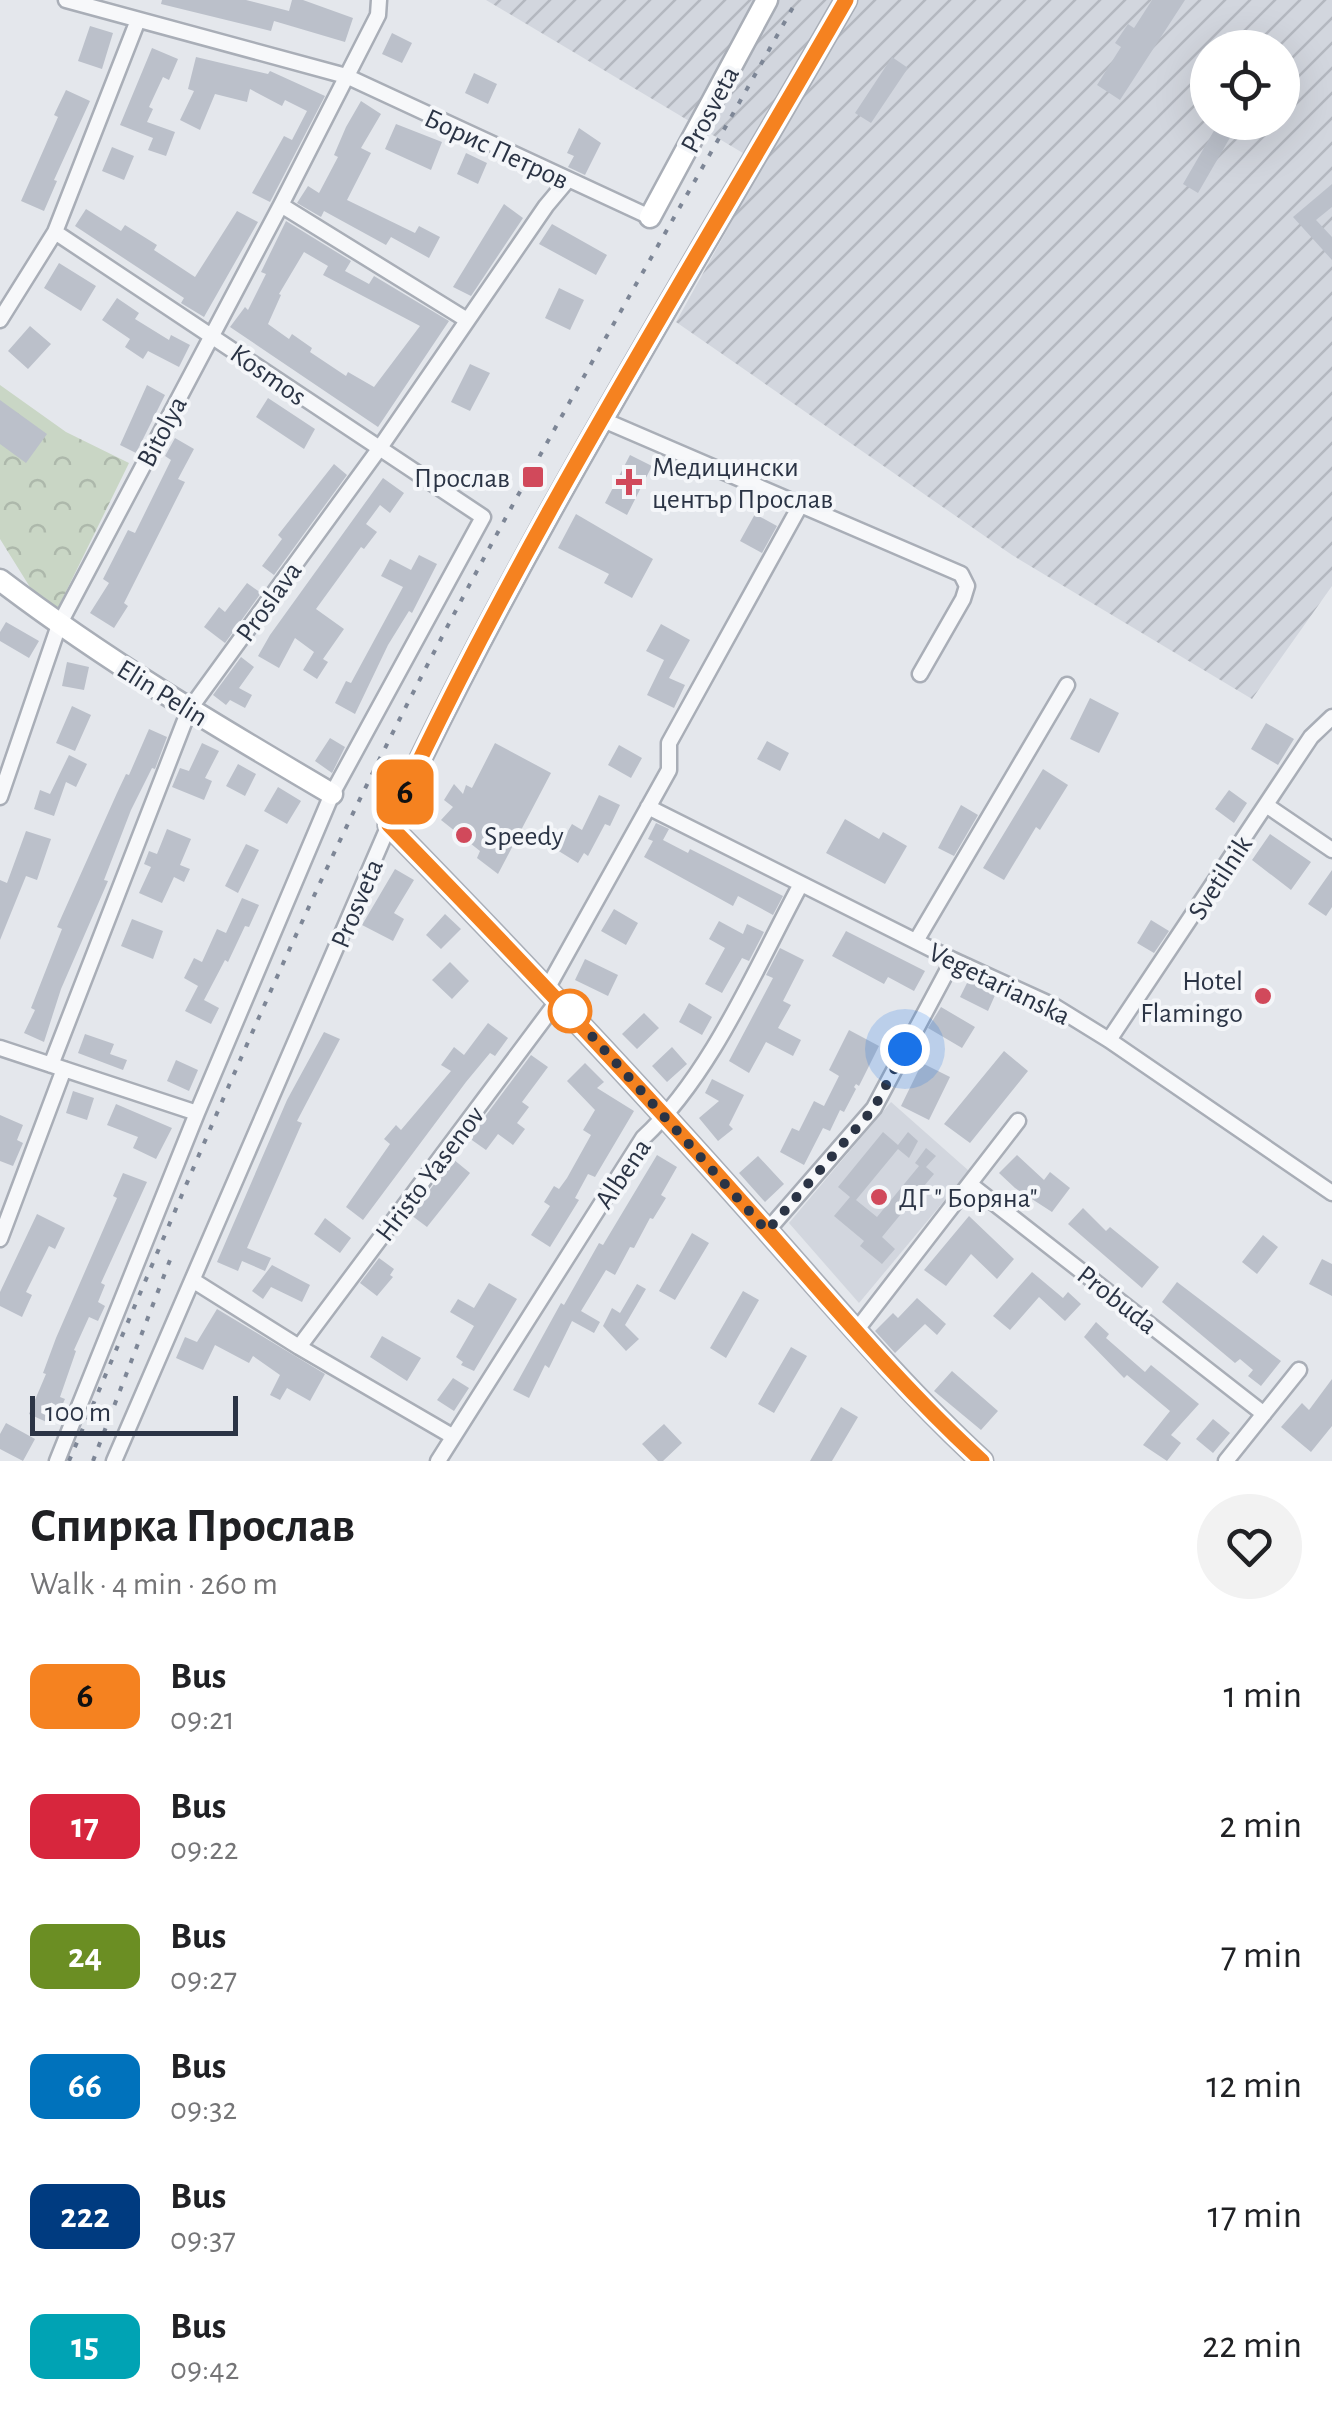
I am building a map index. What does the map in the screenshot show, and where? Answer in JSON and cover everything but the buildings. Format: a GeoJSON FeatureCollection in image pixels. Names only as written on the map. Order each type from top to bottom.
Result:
{"type":"FeatureCollection","features":[{"type":"Feature","properties":{"kind":"street","name":"Борис Петров"},"geometry":{"type":"LineString","coordinates":[[66,0],[346,76],[650,217]]}},
{"type":"Feature","properties":{"kind":"street","name":"Bitolya"},"geometry":{"type":"LineString","coordinates":[[0,797],[59,625],[282,204],[378,15],[379,0]]}},
{"type":"Feature","properties":{"kind":"street","name":"Prosveta"},"geometry":{"type":"LineString","coordinates":[[650,217],[767,0]]}},
{"type":"Feature","properties":{"kind":"street","name":"Prosveta"},"geometry":{"type":"LineString","coordinates":[[114,1461],[389,825],[434,730],[601,418],[846,0]]}},
{"type":"Feature","properties":{"kind":"street"},"geometry":{"type":"LineString","coordinates":[[0,320],[54,232],[138,20]]}},
{"type":"Feature","properties":{"kind":"street","name":"Proslava"},"geometry":{"type":"LineString","coordinates":[[0,1238],[58,1067],[189,710],[567,181]]}},
{"type":"Feature","properties":{"kind":"street"},"geometry":{"type":"LineString","coordinates":[[282,204],[466,320]]}},
{"type":"Feature","properties":{"kind":"street","name":"Kosmos"},"geometry":{"type":"LineString","coordinates":[[54,232],[483,517],[332,794]]}},
{"type":"Feature","properties":{"kind":"street"},"geometry":{"type":"LineString","coordinates":[[601,418],[961,574],[967,586],[963,599],[920,674]]}},
{"type":"Feature","properties":{"kind":"street","name":"Hristo Yasenov"},"geometry":{"type":"LineString","coordinates":[[299,1347],[553,993],[669,770],[669,743],[800,504]]}},
{"type":"Feature","properties":{"kind":"street","name":"Elin Pelin"},"geometry":{"type":"LineString","coordinates":[[0,580],[59,625],[189,710],[332,794]]}},
{"type":"Feature","properties":{"kind":"street"},"geometry":{"type":"LineString","coordinates":[[916,941],[1067,685]]}},
{"type":"Feature","properties":{"kind":"street","name":"Svetilnik"},"geometry":{"type":"LineString","coordinates":[[1110,1040],[1311,737],[1332,717]]}},
{"type":"Feature","properties":{"kind":"street"},"geometry":{"type":"LineString","coordinates":[[57,1461],[197,1113],[332,794]]}},
{"type":"Feature","properties":{"kind":"street"},"geometry":{"type":"LineString","coordinates":[[1266,805],[1332,850]]}},
{"type":"Feature","properties":{"kind":"street","name":"Vegetarianska"},"geometry":{"type":"LineString","coordinates":[[648,807],[953,960],[1054,1006],[1110,1040],[1332,1194]]}},
{"type":"Feature","properties":{"kind":"street"},"geometry":{"type":"LineString","coordinates":[[389,825],[553,993],[855,1332],[930,1413],[982,1461]]}},
{"type":"Feature","properties":{"kind":"street","name":"Albena"},"geometry":{"type":"LineString","coordinates":[[438,1461],[642,1138],[665,1117],[699,1072],[801,884]]}},
{"type":"Feature","properties":{"kind":"street"},"geometry":{"type":"LineString","coordinates":[[767,1231],[874,1108],[953,960]]}},
{"type":"Feature","properties":{"kind":"street"},"geometry":{"type":"LineString","coordinates":[[0,1048],[197,1113]]}},
{"type":"Feature","properties":{"kind":"street"},"geometry":{"type":"LineString","coordinates":[[855,1332],[1018,1121]]}},
{"type":"Feature","properties":{"kind":"street","name":"Probuda"},"geometry":{"type":"LineString","coordinates":[[972,1184],[1264,1414]]}},
{"type":"Feature","properties":{"kind":"street"},"geometry":{"type":"LineString","coordinates":[[194,1280],[299,1347],[452,1436]]}},
{"type":"Feature","properties":{"kind":"street"},"geometry":{"type":"LineString","coordinates":[[1226,1461],[1299,1370]]}},
{"type":"Feature","properties":{"kind":"shaded area"},"geometry":{"type":"Polygon","coordinates":[[[486,0],[1332,0],[1332,586],[1252,699],[1012,555],[676,322],[763,165],[486,0]]]}},
{"type":"Feature","properties":{"kind":"shaded area","name":"ДГ \" Боряна\""},"geometry":{"type":"Polygon","coordinates":[[[891,1102],[969,1171],[859,1303],[789,1223],[891,1102]]]}},
{"type":"Feature","properties":{"kind":"green space"},"geometry":{"type":"Polygon","coordinates":[[[0,385],[66,432],[129,463],[56,612],[33,592],[0,539],[0,385]]]}},
{"type":"Feature","properties":{"kind":"railway"},"geometry":{"type":"LineString","coordinates":[[69,1461],[266,1002],[388,742],[500,528],[797,0]]}},
{"type":"Feature","properties":{"kind":"railway"},"geometry":{"type":"LineString","coordinates":[[93,1461],[170,1260]]}},
{"type":"Feature","properties":{"kind":"bus line","name":"6"},"geometry":{"type":"LineString","coordinates":[[846,0],[601,418],[434,730],[389,825],[548,987],[855,1332],[930,1413],[982,1461]]}},
{"type":"Feature","properties":{"kind":"place","name":"Прослав"},"geometry":{"type":"Point","coordinates":[533,477]}},
{"type":"Feature","properties":{"kind":"place","name":"Медицински център Прослав"},"geometry":{"type":"Point","coordinates":[629,482]}},
{"type":"Feature","properties":{"kind":"place","name":"Speedy"},"geometry":{"type":"Point","coordinates":[464,835]}},
{"type":"Feature","properties":{"kind":"place","name":"Hotel Flamingo"},"geometry":{"type":"Point","coordinates":[1263,996]}},
{"type":"Feature","properties":{"kind":"place","name":"ДГ \" Боряна\""},"geometry":{"type":"Point","coordinates":[879,1197]}},
{"type":"Feature","properties":{"kind":"route"},"geometry":{"type":"LineString","coordinates":[[570,1011],[563,1004],[767,1231],[874,1108],[905,1049]]}}]}
